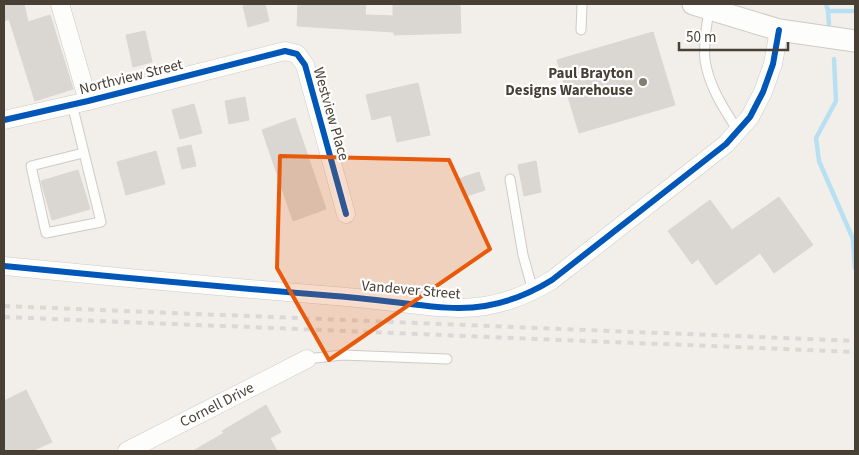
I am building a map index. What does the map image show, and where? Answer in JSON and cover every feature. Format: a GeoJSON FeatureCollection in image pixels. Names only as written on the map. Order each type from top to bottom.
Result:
{"type":"FeatureCollection","features":[{"type":"Feature","properties":{"kind":"street"},"geometry":{"type":"LineString","coordinates":[[60,4],[80,102]]}},
{"type":"Feature","properties":{"kind":"street"},"geometry":{"type":"LineString","coordinates":[[701,6],[779,30],[855,41]]}},
{"type":"Feature","properties":{"kind":"street","name":"Vandever Street"},"geometry":{"type":"LineString","coordinates":[[4,266],[337,296],[431,307],[459,308],[485,306],[508,301],[533,291],[552,280],[726,144],[750,117],[763,92],[773,64],[779,30]]}},
{"type":"Feature","properties":{"kind":"street","name":"Westview Place"},"geometry":{"type":"LineString","coordinates":[[264,56],[285,51],[297,54],[305,64],[346,214]]}},
{"type":"Feature","properties":{"kind":"street","name":"Northview Street"},"geometry":{"type":"LineString","coordinates":[[4,120],[264,56]]}},
{"type":"Feature","properties":{"kind":"street","name":"Cornell Drive"},"geometry":{"type":"LineString","coordinates":[[127,451],[307,359]]}},
{"type":"Feature","properties":{"kind":"lane"},"geometry":{"type":"LineString","coordinates":[[581,30],[582,4]]}},
{"type":"Feature","properties":{"kind":"lane"},"geometry":{"type":"LineString","coordinates":[[701,6],[705,39],[705,60],[717,99],[738,131]]}},
{"type":"Feature","properties":{"kind":"lane"},"geometry":{"type":"LineString","coordinates":[[80,102],[83,153],[101,222],[46,233],[31,166],[83,153]]}},
{"type":"Feature","properties":{"kind":"lane"},"geometry":{"type":"LineString","coordinates":[[510,179],[522,255],[533,291]]}},
{"type":"Feature","properties":{"kind":"lane"},"geometry":{"type":"LineString","coordinates":[[307,359],[342,355],[447,359]]}},
{"type":"Feature","properties":{"kind":"highlighted area"},"geometry":{"type":"Polygon","coordinates":[[[280,156],[449,160],[490,249],[329,360],[277,268],[280,156]]]}},
{"type":"Feature","properties":{"kind":"building"},"geometry":{"type":"Polygon","coordinates":[[[4,4],[24,4],[28,22],[50,15],[73,89],[35,101],[9,19],[4,21],[4,4]]]}},
{"type":"Feature","properties":{"kind":"building"},"geometry":{"type":"Polygon","coordinates":[[[265,4],[269,21],[248,27],[243,6],[265,4]]]}},
{"type":"Feature","properties":{"kind":"building"},"geometry":{"type":"Polygon","coordinates":[[[298,4],[366,4],[365,15],[393,16],[393,4],[460,4],[461,33],[394,35],[394,32],[297,26],[298,4]]]}},
{"type":"Feature","properties":{"kind":"building"},"geometry":{"type":"Polygon","coordinates":[[[145,31],[152,62],[133,67],[126,35],[145,31]]]}},
{"type":"Feature","properties":{"kind":"building"},"geometry":{"type":"Polygon","coordinates":[[[653,32],[675,105],[579,133],[557,60],[653,32]]]}},
{"type":"Feature","properties":{"kind":"building"},"geometry":{"type":"Polygon","coordinates":[[[418,83],[430,135],[397,142],[391,115],[372,120],[366,95],[418,83]]]}},
{"type":"Feature","properties":{"kind":"building"},"geometry":{"type":"Polygon","coordinates":[[[245,97],[249,120],[229,124],[225,101],[245,97]]]}},
{"type":"Feature","properties":{"kind":"building"},"geometry":{"type":"Polygon","coordinates":[[[194,104],[202,133],[180,139],[172,110],[194,104]]]}},
{"type":"Feature","properties":{"kind":"building"},"geometry":{"type":"Polygon","coordinates":[[[295,118],[326,209],[293,221],[262,130],[295,118]]]}},
{"type":"Feature","properties":{"kind":"building"},"geometry":{"type":"Polygon","coordinates":[[[191,145],[196,166],[182,169],[177,148],[191,145]]]}},
{"type":"Feature","properties":{"kind":"building"},"geometry":{"type":"Polygon","coordinates":[[[156,151],[165,184],[126,195],[117,162],[156,151]]]}},
{"type":"Feature","properties":{"kind":"building"},"geometry":{"type":"Polygon","coordinates":[[[536,161],[541,192],[524,196],[518,165],[536,161]]]}},
{"type":"Feature","properties":{"kind":"building"},"geometry":{"type":"Polygon","coordinates":[[[78,170],[90,209],[52,220],[41,181],[78,170]]]}},
{"type":"Feature","properties":{"kind":"building"},"geometry":{"type":"Polygon","coordinates":[[[479,172],[485,190],[464,197],[458,179],[479,172]]]}},
{"type":"Feature","properties":{"kind":"building"},"geometry":{"type":"Polygon","coordinates":[[[779,197],[813,245],[774,273],[760,253],[716,285],[698,259],[692,264],[668,231],[710,200],[732,230],[779,197]]]}},
{"type":"Feature","properties":{"kind":"building"},"geometry":{"type":"Polygon","coordinates":[[[26,390],[52,442],[32,451],[4,451],[4,401],[26,390]]]}},
{"type":"Feature","properties":{"kind":"building"},"geometry":{"type":"Polygon","coordinates":[[[266,405],[281,432],[270,438],[277,451],[193,451],[224,433],[222,431],[266,405]]]}},
{"type":"Feature","properties":{"kind":"waterway"},"geometry":{"type":"LineString","coordinates":[[826,4],[829,25]]}},
{"type":"Feature","properties":{"kind":"waterway"},"geometry":{"type":"LineString","coordinates":[[828,11],[855,11]]}},
{"type":"Feature","properties":{"kind":"waterway"},"geometry":{"type":"LineString","coordinates":[[834,59],[836,101],[816,138],[819,161],[853,239],[855,268]]}},
{"type":"Feature","properties":{"kind":"railway"},"geometry":{"type":"LineString","coordinates":[[4,306],[855,341]]}},
{"type":"Feature","properties":{"kind":"railway"},"geometry":{"type":"LineString","coordinates":[[4,317],[855,352]]}},
{"type":"Feature","properties":{"kind":"cycle path"},"geometry":{"type":"LineString","coordinates":[[4,266],[438,307],[476,307],[503,302],[528,293],[552,280],[726,144],[750,117],[763,92],[773,64],[779,30]]}},
{"type":"Feature","properties":{"kind":"cycle path"},"geometry":{"type":"LineString","coordinates":[[4,120],[88,101],[285,51],[297,54],[305,65],[346,214]]}},
{"type":"Feature","properties":{"kind":"place","name":"Paul Brayton Designs Warehouse"},"geometry":{"type":"Point","coordinates":[643,82]}}]}
